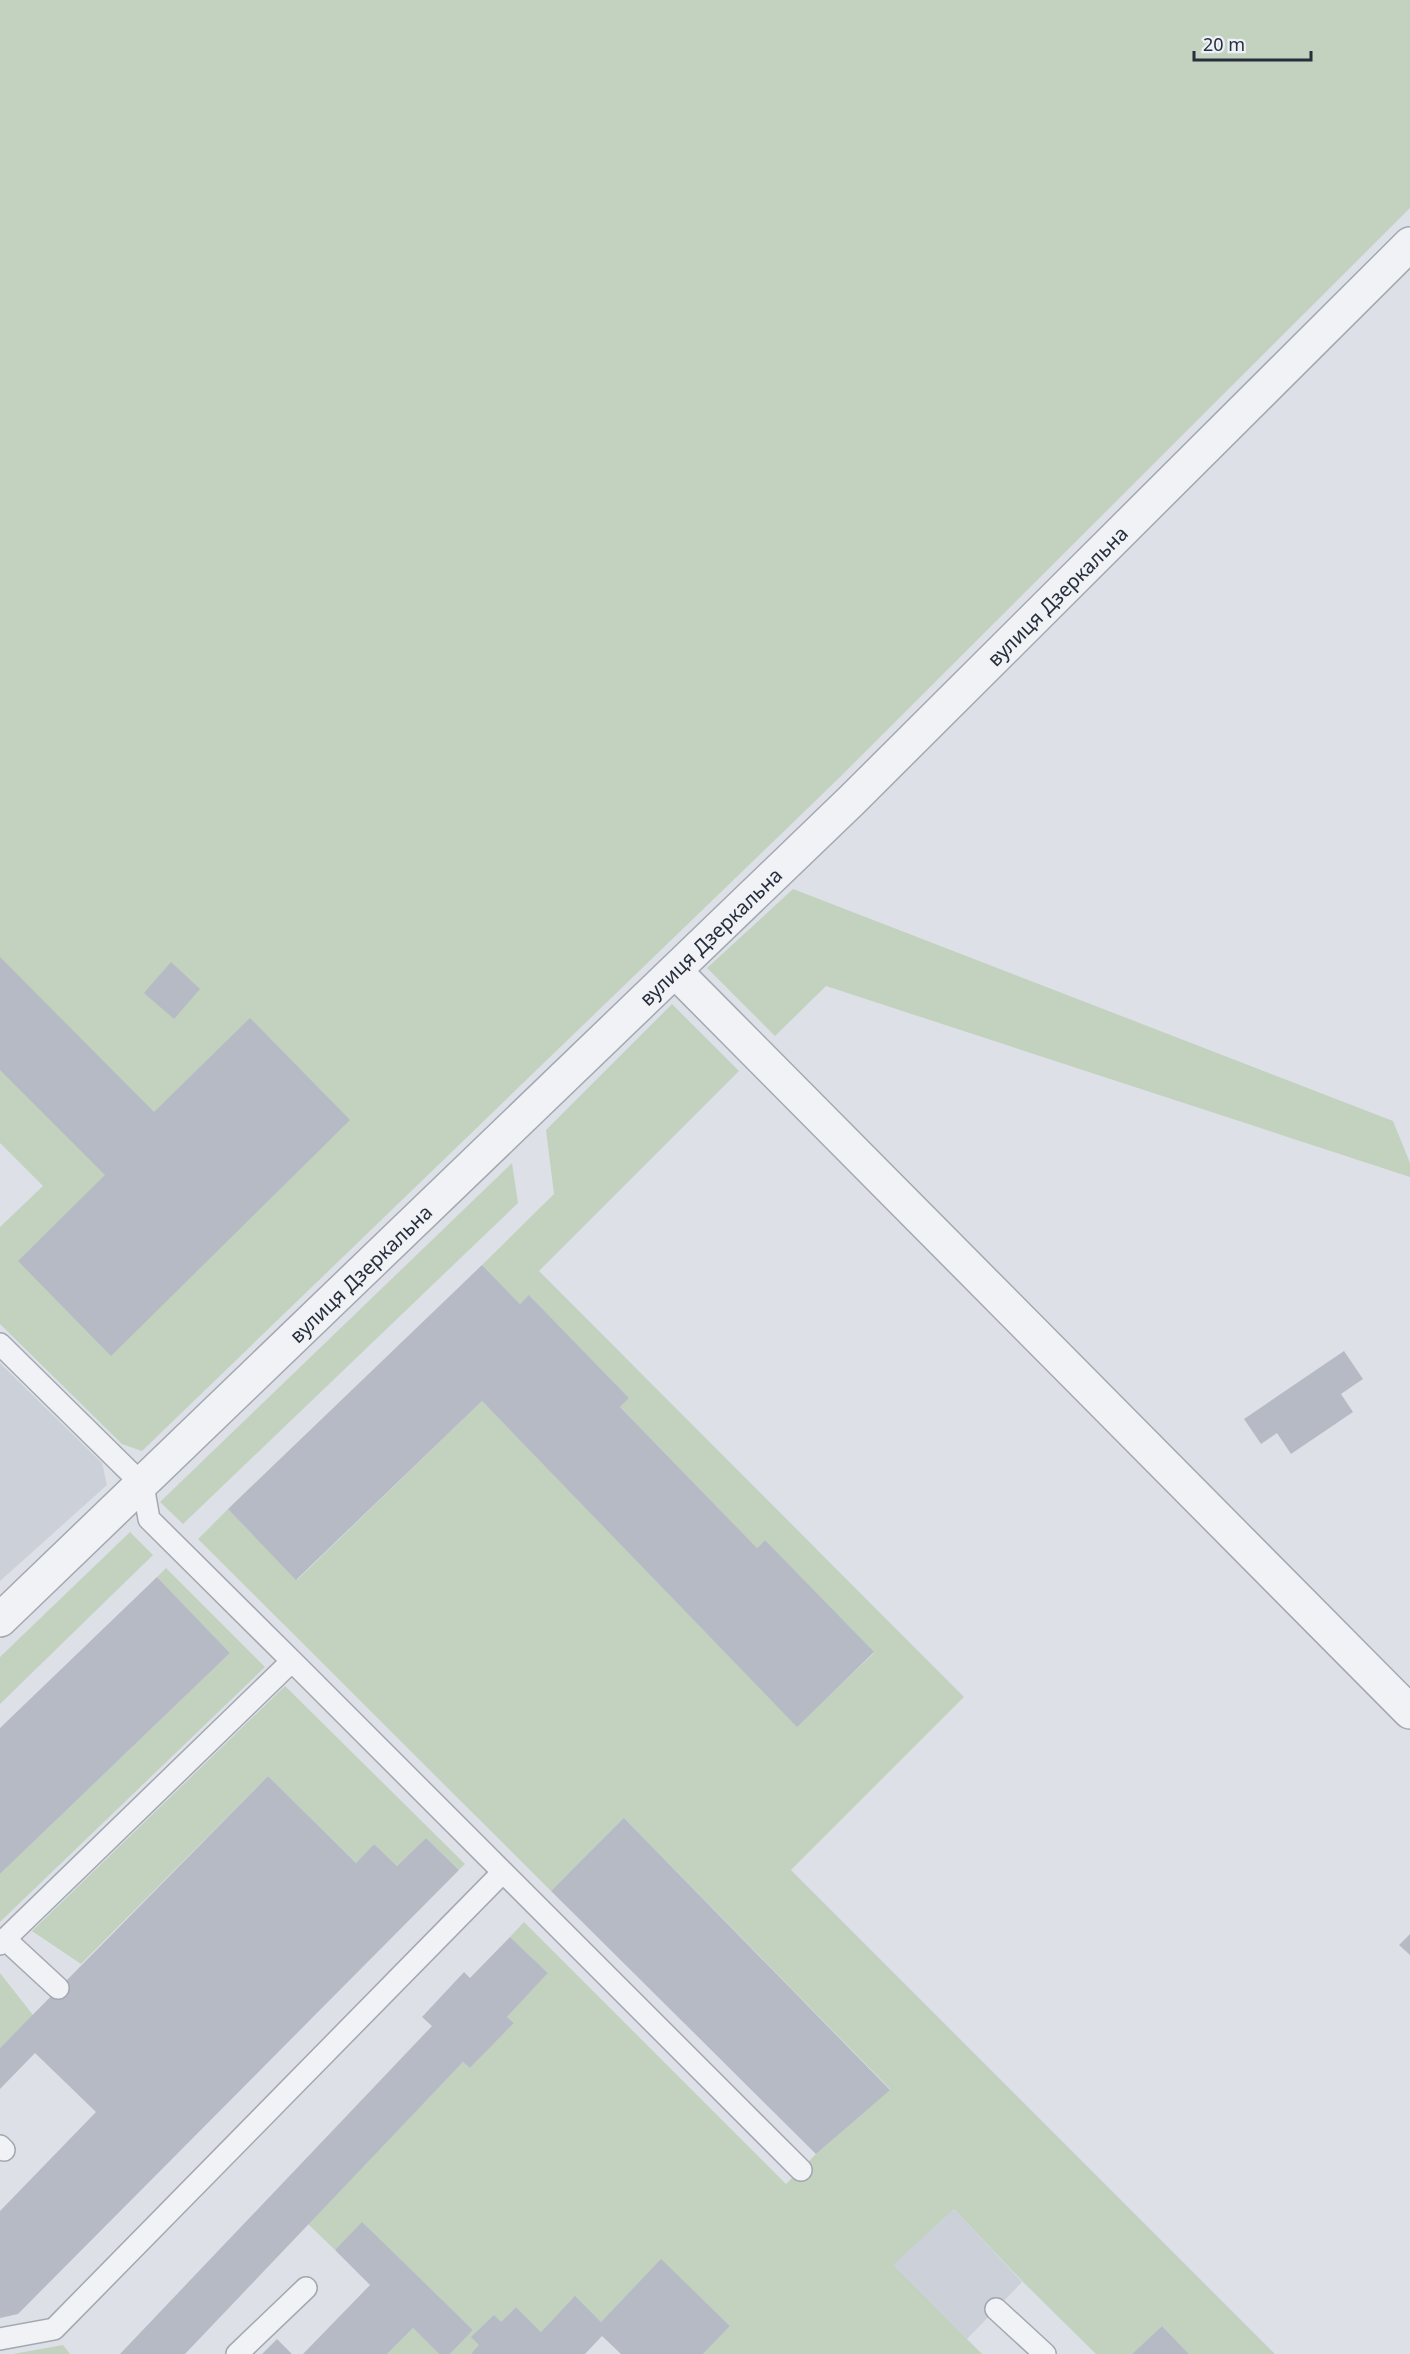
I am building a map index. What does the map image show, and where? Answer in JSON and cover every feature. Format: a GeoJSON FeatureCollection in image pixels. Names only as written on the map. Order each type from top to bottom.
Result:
{"type":"FeatureCollection","features":[{"type":"Feature","properties":{"kind":"street","name":"вулиця Дзеркальна"},"geometry":{"type":"LineString","coordinates":[[0,1620],[143,1485],[852,800],[1410,244]]}},
{"type":"Feature","properties":{"kind":"street"},"geometry":{"type":"LineString","coordinates":[[675,971],[1410,1712]]}},
{"type":"Feature","properties":{"kind":"lane"},"geometry":{"type":"LineString","coordinates":[[0,1344],[143,1485],[149,1519],[801,2170]]}},
{"type":"Feature","properties":{"kind":"lane"},"geometry":{"type":"LineString","coordinates":[[58,1988],[2,1942],[292,1661]]}},
{"type":"Feature","properties":{"kind":"lane"},"geometry":{"type":"LineString","coordinates":[[0,2339],[54,2329],[503,1872]]}},
{"type":"Feature","properties":{"kind":"lane"},"geometry":{"type":"LineString","coordinates":[[237,2354],[306,2288]]}},
{"type":"Feature","properties":{"kind":"lane"},"geometry":{"type":"LineString","coordinates":[[996,2309],[1046,2354]]}},
{"type":"Feature","properties":{"kind":"shaded area"},"geometry":{"type":"Polygon","coordinates":[[[0,1363],[102,1463],[107,1485],[0,1581],[0,1363]]]}},
{"type":"Feature","properties":{"kind":"shaded area"},"geometry":{"type":"Polygon","coordinates":[[[954,2209],[1022,2282],[967,2339],[892,2265],[954,2209]]]}},
{"type":"Feature","properties":{"kind":"green space"},"geometry":{"type":"Polygon","coordinates":[[[0,0],[1410,0],[1410,208],[838,779],[142,1451],[122,1444],[0,1324],[0,1227],[43,1186],[0,1143],[0,0]]]}},
{"type":"Feature","properties":{"kind":"green space"},"geometry":{"type":"Polygon","coordinates":[[[793,889],[1393,1121],[1410,1163],[1410,1177],[826,986],[775,1036],[707,968],[793,889]]]}},
{"type":"Feature","properties":{"kind":"green space"},"geometry":{"type":"Polygon","coordinates":[[[672,1004],[739,1071],[539,1271],[964,1697],[791,1870],[1275,2354],[1189,2354],[1162,2326],[1132,2354],[1096,2354],[954,2209],[893,2265],[982,2354],[703,2354],[730,2326],[661,2260],[601,2322],[575,2297],[541,2332],[516,2307],[471,2354],[450,2354],[473,2330],[362,2223],[335,2250],[308,2224],[463,2062],[470,2068],[514,2023],[507,2017],[548,1973],[510,1937],[524,1922],[786,2184],[816,2154],[890,2089],[625,1819],[551,1891],[198,1539],[228,1509],[297,1580],[482,1401],[797,1726],[874,1653],[765,1540],[757,1548],[620,1407],[629,1398],[530,1296],[520,1304],[482,1265],[554,1194],[546,1130],[672,1004]]]}},
{"type":"Feature","properties":{"kind":"green space"},"geometry":{"type":"Polygon","coordinates":[[[512,1163],[518,1203],[183,1524],[160,1502],[512,1163]]]}},
{"type":"Feature","properties":{"kind":"green space"},"geometry":{"type":"Polygon","coordinates":[[[130,1532],[153,1555],[0,1704],[0,1657],[130,1532]]]}},
{"type":"Feature","properties":{"kind":"green space"},"geometry":{"type":"Polygon","coordinates":[[[166,1568],[265,1667],[0,1922],[0,1874],[230,1653],[157,1577],[166,1568]]]}},
{"type":"Feature","properties":{"kind":"green space"},"geometry":{"type":"Polygon","coordinates":[[[285,1686],[465,1864],[459,1870],[426,1838],[397,1866],[374,1844],[356,1863],[268,1776],[81,1964],[32,1931],[285,1686]]]}},
{"type":"Feature","properties":{"kind":"green space"},"geometry":{"type":"Polygon","coordinates":[[[0,1973],[33,2015],[0,2048],[0,1973]]]}},
{"type":"Feature","properties":{"kind":"green space"},"geometry":{"type":"Polygon","coordinates":[[[413,2328],[439,2354],[387,2354],[413,2328]]]}},
{"type":"Feature","properties":{"kind":"green space"},"geometry":{"type":"Polygon","coordinates":[[[63,2345],[70,2354],[13,2354],[63,2345]]]}},
{"type":"Feature","properties":{"kind":"building"},"geometry":{"type":"Polygon","coordinates":[[[0,957],[154,1112],[250,1018],[350,1120],[111,1356],[18,1261],[105,1175],[0,1070],[0,957]]]}},
{"type":"Feature","properties":{"kind":"building"},"geometry":{"type":"Polygon","coordinates":[[[171,962],[200,989],[174,1019],[144,993],[171,962]]]}},
{"type":"Feature","properties":{"kind":"building"},"geometry":{"type":"Polygon","coordinates":[[[482,1265],[520,1304],[529,1295],[629,1398],[620,1407],[757,1548],[765,1540],[874,1652],[797,1727],[482,1401],[296,1580],[228,1509],[482,1265]]]}},
{"type":"Feature","properties":{"kind":"building"},"geometry":{"type":"Polygon","coordinates":[[[1344,1351],[1363,1379],[1341,1394],[1353,1412],[1291,1454],[1277,1433],[1261,1444],[1244,1419],[1344,1351]]]}},
{"type":"Feature","properties":{"kind":"building"},"geometry":{"type":"Polygon","coordinates":[[[157,1577],[230,1653],[0,1874],[0,1728],[157,1577]]]}},
{"type":"Feature","properties":{"kind":"building"},"geometry":{"type":"Polygon","coordinates":[[[268,1776],[356,1863],[374,1844],[397,1866],[426,1838],[459,1870],[18,2314],[0,2318],[0,2211],[96,2112],[35,2053],[0,2089],[0,2048],[268,1776]]]}},
{"type":"Feature","properties":{"kind":"building"},"geometry":{"type":"Polygon","coordinates":[[[624,1818],[890,2090],[816,2154],[551,1891],[624,1818]]]}},
{"type":"Feature","properties":{"kind":"building"},"geometry":{"type":"Polygon","coordinates":[[[1410,1934],[1410,1955],[1399,1945],[1410,1934]]]}},
{"type":"Feature","properties":{"kind":"building"},"geometry":{"type":"Polygon","coordinates":[[[510,1937],[548,1973],[507,2017],[514,2023],[470,2068],[463,2062],[185,2354],[120,2354],[432,2026],[422,2017],[464,1972],[470,1978],[510,1937]]]}},
{"type":"Feature","properties":{"kind":"building"},"geometry":{"type":"Polygon","coordinates":[[[362,2222],[473,2330],[450,2354],[439,2354],[413,2328],[387,2354],[303,2354],[370,2285],[335,2250],[362,2222]]]}},
{"type":"Feature","properties":{"kind":"building"},"geometry":{"type":"Polygon","coordinates":[[[661,2259],[730,2326],[703,2354],[621,2354],[602,2336],[585,2354],[471,2354],[479,2345],[471,2337],[494,2315],[501,2322],[516,2307],[541,2332],[575,2296],[601,2322],[661,2259]]]}},
{"type":"Feature","properties":{"kind":"building"},"geometry":{"type":"Polygon","coordinates":[[[1162,2326],[1189,2354],[1132,2354],[1162,2326]]]}},
{"type":"Feature","properties":{"kind":"building"},"geometry":{"type":"Polygon","coordinates":[[[277,2339],[292,2354],[262,2354],[277,2339]]]}}]}
